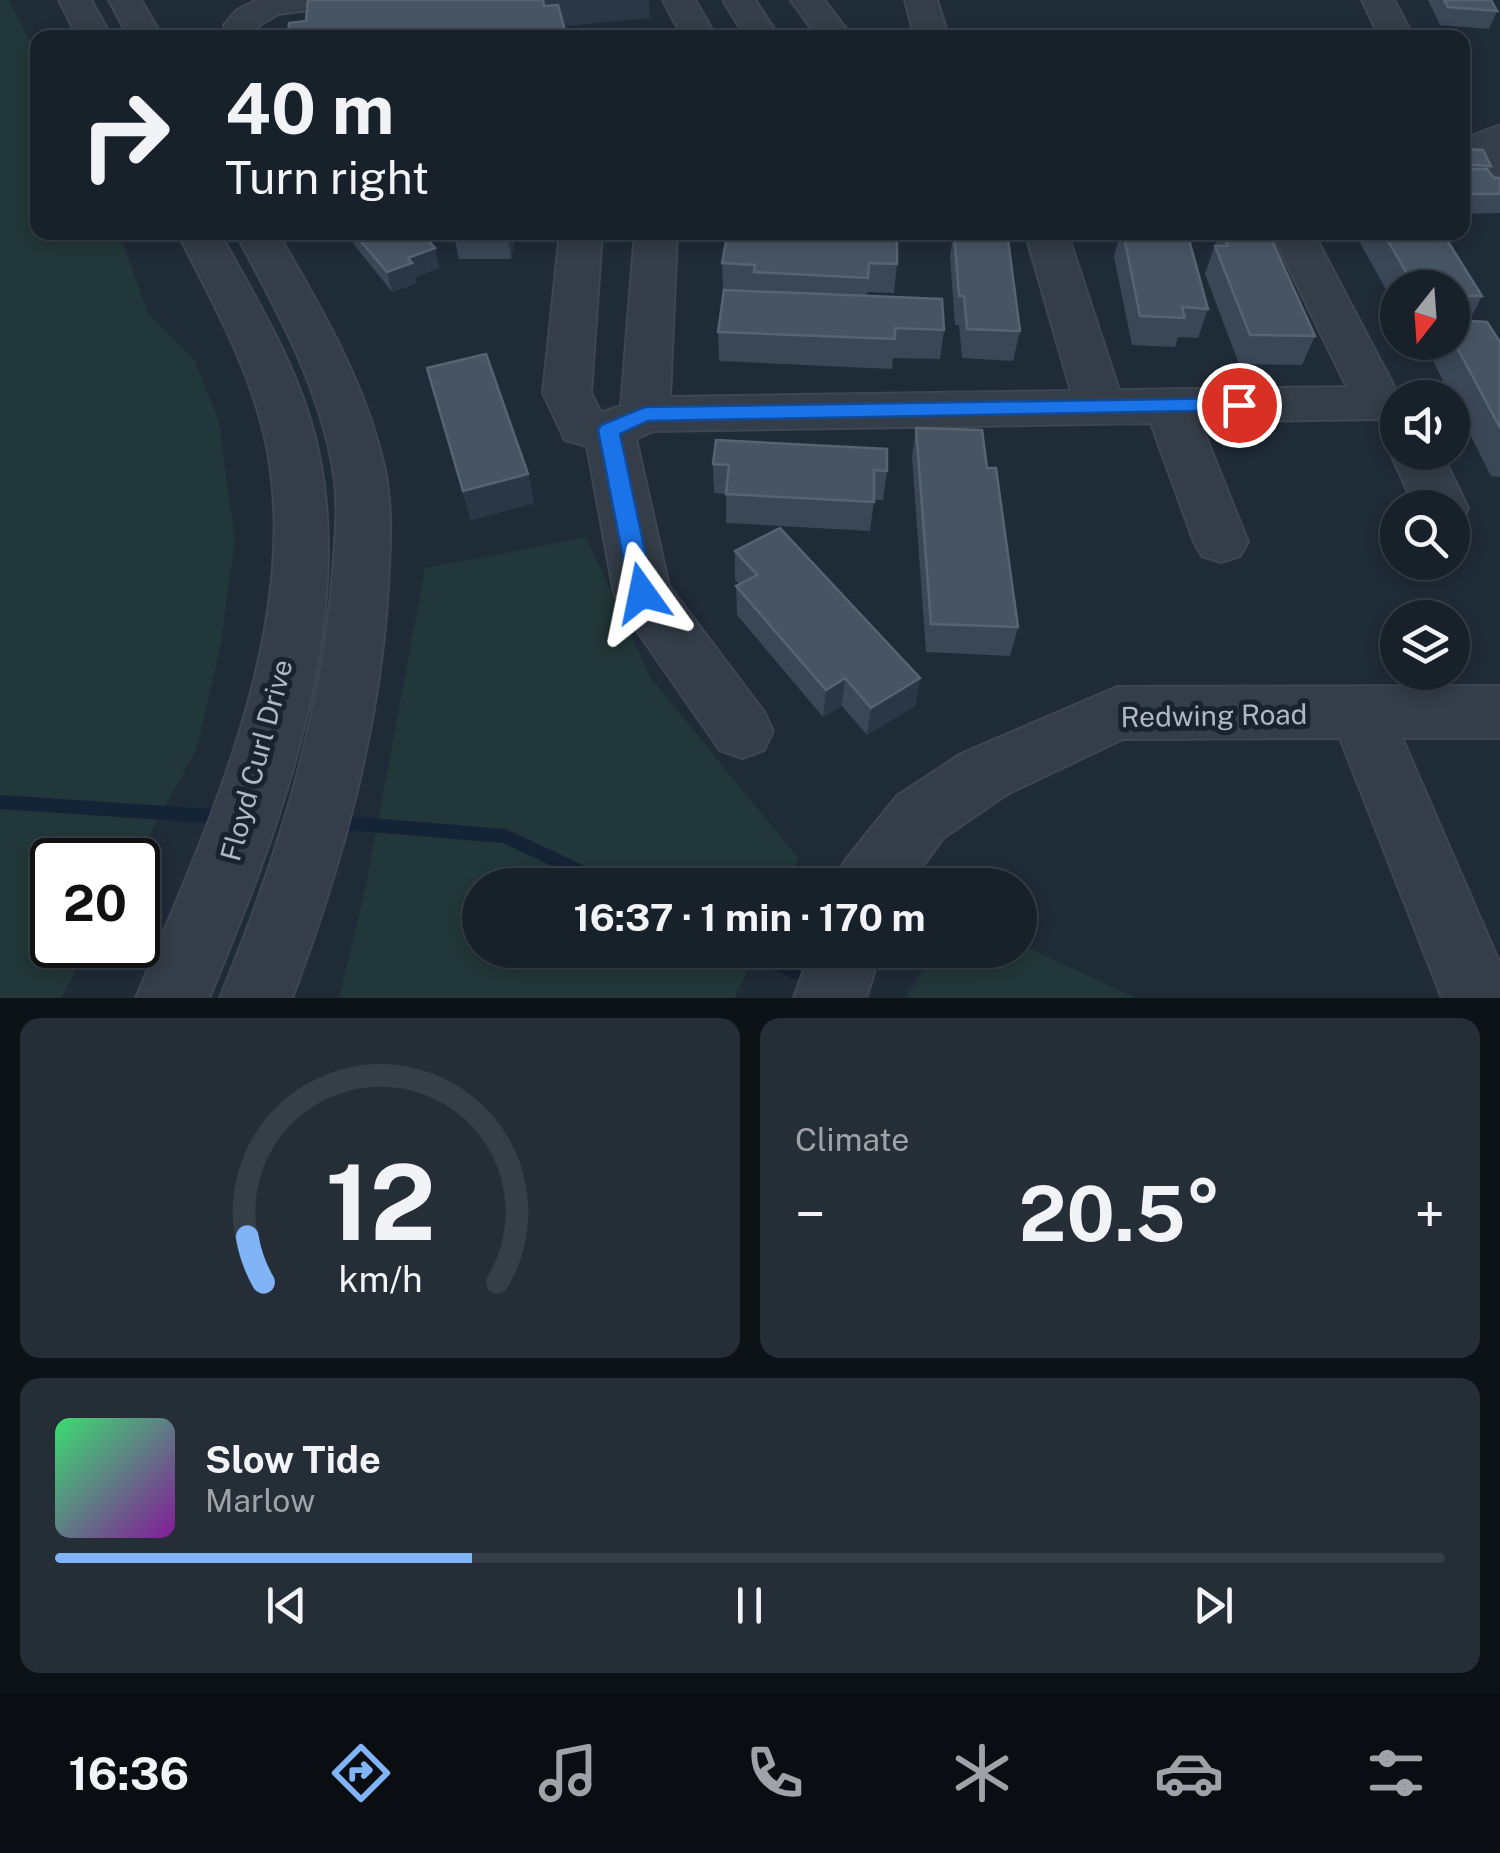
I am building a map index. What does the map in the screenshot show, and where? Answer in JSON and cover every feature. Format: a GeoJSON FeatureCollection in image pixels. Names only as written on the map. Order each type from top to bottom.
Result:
{"type":"FeatureCollection","features":[{"type":"Feature","properties":{"kind":"street"},"geometry":{"type":"LineString","coordinates":[[75,0],[91,30]]}},
{"type":"Feature","properties":{"kind":"street"},"geometry":{"type":"LineString","coordinates":[[125,0],[142,30]]}},
{"type":"Feature","properties":{"kind":"street"},"geometry":{"type":"LineString","coordinates":[[236,21],[274,6],[320,0]]}},
{"type":"Feature","properties":{"kind":"street"},"geometry":{"type":"LineString","coordinates":[[678,0],[695,30]]}},
{"type":"Feature","properties":{"kind":"street"},"geometry":{"type":"LineString","coordinates":[[739,0],[758,30]]}},
{"type":"Feature","properties":{"kind":"street"},"geometry":{"type":"LineString","coordinates":[[807,0],[830,30]]}},
{"type":"Feature","properties":{"kind":"street"},"geometry":{"type":"LineString","coordinates":[[921,0],[930,30]]}},
{"type":"Feature","properties":{"kind":"street"},"geometry":{"type":"LineString","coordinates":[[1378,0],[1394,30]]}},
{"type":"Feature","properties":{"kind":"street","name":"Floyd Curl Drive"},"geometry":{"type":"LineString","coordinates":[[172,998],[220,893],[265,751],[292,625],[299,539],[297,476],[277,394],[202,240]]}},
{"type":"Feature","properties":{"kind":"street"},"geometry":{"type":"LineString","coordinates":[[256,998],[296,899],[337,749],[359,618],[363,528],[358,462],[332,377],[260,240]]}},
{"type":"Feature","properties":{"kind":"street"},"geometry":{"type":"LineString","coordinates":[[580,240],[567,393],[583,428],[627,422],[1100,407],[1380,413]]}},
{"type":"Feature","properties":{"kind":"street"},"geometry":{"type":"LineString","coordinates":[[655,240],[627,422],[642,593],[742,730]]}},
{"type":"Feature","properties":{"kind":"street"},"geometry":{"type":"LineString","coordinates":[[1048,240],[1100,407]]}},
{"type":"Feature","properties":{"kind":"street"},"geometry":{"type":"LineString","coordinates":[[1296,240],[1380,398]]}},
{"type":"Feature","properties":{"kind":"street"},"geometry":{"type":"LineString","coordinates":[[1169,406],[1221,542]]}},
{"type":"Feature","properties":{"kind":"street"},"geometry":{"type":"LineString","coordinates":[[1360,712],[1478,998]]}},
{"type":"Feature","properties":{"kind":"street","name":"Redwing Road"},"geometry":{"type":"LineString","coordinates":[[881,868],[920,818],[984,774],[1117,713],[1500,712]]}},
{"type":"Feature","properties":{"kind":"street"},"geometry":{"type":"LineString","coordinates":[[830,998],[840,968]]}},
{"type":"Feature","properties":{"kind":"green space"},"geometry":{"type":"Polygon","coordinates":[[[0,0],[9,0],[30,41],[30,240],[122,240],[148,313],[194,359],[219,421],[235,541],[220,649],[197,748],[148,838],[30,838],[30,968],[77,968],[61,998],[0,998],[0,0]]]}},
{"type":"Feature","properties":{"kind":"green space"},"geometry":{"type":"Polygon","coordinates":[[[586,537],[650,677],[798,858],[793,868],[462,868],[462,968],[748,968],[735,998],[339,998],[366,885],[425,568],[586,537]]]}},
{"type":"Feature","properties":{"kind":"green space"},"geometry":{"type":"Polygon","coordinates":[[[1037,952],[1136,998],[906,998],[924,968],[1037,968],[1037,952]]]}},
{"type":"Feature","properties":{"kind":"building"},"geometry":{"type":"Polygon","coordinates":[[[308,0],[543,0],[544,6],[558,5],[565,30],[288,30],[289,23],[306,21],[308,0]]]}},
{"type":"Feature","properties":{"kind":"building"},"geometry":{"type":"Polygon","coordinates":[[[1444,0],[1491,0],[1497,11],[1448,7],[1444,0]]]}},
{"type":"Feature","properties":{"kind":"building"},"geometry":{"type":"Polygon","coordinates":[[[1470,149],[1483,150],[1491,166],[1470,165],[1470,149]]]}},
{"type":"Feature","properties":{"kind":"building"},"geometry":{"type":"Polygon","coordinates":[[[1470,169],[1487,169],[1494,178],[1500,178],[1500,194],[1470,194],[1470,169]]]}},
{"type":"Feature","properties":{"kind":"building"},"geometry":{"type":"Polygon","coordinates":[[[360,240],[428,240],[435,248],[408,258],[412,263],[387,272],[360,240]]]}},
{"type":"Feature","properties":{"kind":"building"},"geometry":{"type":"Polygon","coordinates":[[[726,240],[897,240],[897,264],[869,263],[868,278],[754,272],[755,265],[722,263],[726,240]]]}},
{"type":"Feature","properties":{"kind":"building"},"geometry":{"type":"Polygon","coordinates":[[[955,240],[1008,240],[1020,331],[967,329],[964,296],[959,296],[955,240]]]}},
{"type":"Feature","properties":{"kind":"building"},"geometry":{"type":"Polygon","coordinates":[[[1125,240],[1189,240],[1208,309],[1182,307],[1185,318],[1140,316],[1125,240]]]}},
{"type":"Feature","properties":{"kind":"building"},"geometry":{"type":"Polygon","coordinates":[[[1225,240],[1272,240],[1315,336],[1250,335],[1215,246],[1228,246],[1225,240]]]}},
{"type":"Feature","properties":{"kind":"building"},"geometry":{"type":"Polygon","coordinates":[[[1388,240],[1447,240],[1466,270],[1405,270],[1388,240]]]}},
{"type":"Feature","properties":{"kind":"building"},"geometry":{"type":"Polygon","coordinates":[[[1470,277],[1482,296],[1470,296],[1470,277]]]}},
{"type":"Feature","properties":{"kind":"building"},"geometry":{"type":"Polygon","coordinates":[[[724,290],[942,299],[944,330],[895,328],[895,339],[718,332],[724,290]]]}},
{"type":"Feature","properties":{"kind":"building"},"geometry":{"type":"Polygon","coordinates":[[[1470,321],[1487,322],[1500,342],[1500,428],[1464,360],[1470,360],[1470,321]]]}},
{"type":"Feature","properties":{"kind":"building"},"geometry":{"type":"Polygon","coordinates":[[[486,354],[528,474],[463,491],[427,368],[486,354]]]}},
{"type":"Feature","properties":{"kind":"building"},"geometry":{"type":"Polygon","coordinates":[[[916,428],[982,430],[987,468],[996,468],[1018,627],[931,624],[916,428]]]}},
{"type":"Feature","properties":{"kind":"building"},"geometry":{"type":"Polygon","coordinates":[[[716,440],[887,449],[887,471],[874,470],[874,502],[726,494],[729,465],[713,464],[716,440]]]}},
{"type":"Feature","properties":{"kind":"building"},"geometry":{"type":"Polygon","coordinates":[[[780,528],[920,678],[871,708],[845,678],[826,690],[736,586],[757,575],[735,551],[780,528]]]}},
{"type":"Feature","properties":{"kind":"waterway"},"geometry":{"type":"LineString","coordinates":[[0,802],[225,817]]}},
{"type":"Feature","properties":{"kind":"waterway"},"geometry":{"type":"LineString","coordinates":[[334,822],[504,836],[573,868]]}},
{"type":"Feature","properties":{"kind":"waterway"},"geometry":{"type":"LineString","coordinates":[[786,968],[795,972]]}},
{"type":"Feature","properties":{"kind":"route"},"geometry":{"type":"LineString","coordinates":[[642,593],[608,430],[645,414],[1239,405]]}}]}
